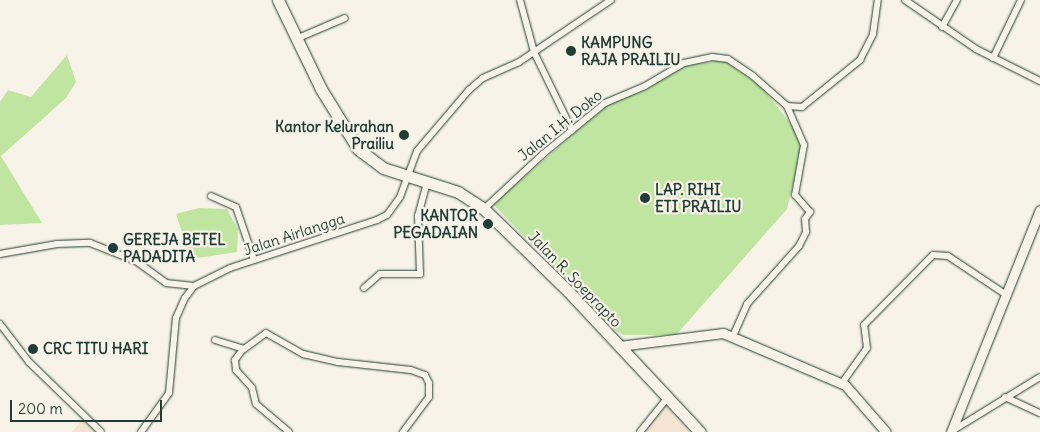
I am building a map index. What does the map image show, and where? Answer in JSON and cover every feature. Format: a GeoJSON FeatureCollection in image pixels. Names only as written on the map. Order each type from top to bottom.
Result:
{"type":"FeatureCollection","features":[{"type":"Feature","properties":{"kind":"highway","name":"Jalan R. Soeprapto"},"geometry":{"type":"LineString","coordinates":[[278,0],[295,40],[352,143],[373,162],[408,177],[458,192],[484,209],[620,346],[700,432]]}},
{"type":"Feature","properties":{"kind":"street"},"geometry":{"type":"LineString","coordinates":[[520,0],[534,52],[572,130]]}},
{"type":"Feature","properties":{"kind":"street","name":"Jalan Airlangga"},"geometry":{"type":"LineString","coordinates":[[194,286],[213,275],[254,260],[377,220],[396,203],[418,151],[469,90],[483,78],[534,52],[611,0]]}},
{"type":"Feature","properties":{"kind":"street"},"geometry":{"type":"LineString","coordinates":[[733,336],[747,304],[799,246],[806,232],[805,219],[810,212],[795,195],[804,145],[788,106],[802,107],[860,60],[873,34],[878,0]]}},
{"type":"Feature","properties":{"kind":"street"},"geometry":{"type":"LineString","coordinates":[[905,0],[942,27],[993,58],[1040,81]]}},
{"type":"Feature","properties":{"kind":"street"},"geometry":{"type":"LineString","coordinates":[[942,27],[956,0]]}},
{"type":"Feature","properties":{"kind":"street"},"geometry":{"type":"LineString","coordinates":[[993,58],[1021,0]]}},
{"type":"Feature","properties":{"kind":"street"},"geometry":{"type":"LineString","coordinates":[[295,40],[345,18]]}},
{"type":"Feature","properties":{"kind":"street","name":"Jalan I.H. Doko"},"geometry":{"type":"LineString","coordinates":[[484,209],[605,103],[645,86],[674,66],[712,57],[738,65],[788,106]]}},
{"type":"Feature","properties":{"kind":"street"},"geometry":{"type":"LineString","coordinates":[[364,288],[380,274],[420,274],[418,216],[427,182]]}},
{"type":"Feature","properties":{"kind":"street"},"geometry":{"type":"LineString","coordinates":[[211,196],[236,208],[254,260]]}},
{"type":"Feature","properties":{"kind":"street"},"geometry":{"type":"LineString","coordinates":[[951,432],[1040,210]]}},
{"type":"Feature","properties":{"kind":"street"},"geometry":{"type":"LineString","coordinates":[[0,254],[57,244],[90,243],[136,261],[166,283],[194,286]]}},
{"type":"Feature","properties":{"kind":"street"},"geometry":{"type":"LineString","coordinates":[[842,383],[867,348],[864,325],[933,255],[948,256],[1005,294]]}},
{"type":"Feature","properties":{"kind":"street"},"geometry":{"type":"LineString","coordinates":[[141,432],[170,393],[176,318],[185,298],[194,286]]}},
{"type":"Feature","properties":{"kind":"street"},"geometry":{"type":"LineString","coordinates":[[0,324],[29,362],[101,432]]}},
{"type":"Feature","properties":{"kind":"street"},"geometry":{"type":"LineString","coordinates":[[289,432],[256,404],[252,388],[236,370],[235,360],[243,349],[266,333],[303,354],[338,362],[411,370],[424,375],[429,383],[429,397],[403,432]]}},
{"type":"Feature","properties":{"kind":"street"},"geometry":{"type":"LineString","coordinates":[[620,346],[716,333],[733,336],[842,383],[886,432]]}},
{"type":"Feature","properties":{"kind":"street"},"geometry":{"type":"LineString","coordinates":[[215,340],[243,349]]}},
{"type":"Feature","properties":{"kind":"street"},"geometry":{"type":"LineString","coordinates":[[951,432],[1040,377]]}},
{"type":"Feature","properties":{"kind":"street"},"geometry":{"type":"LineString","coordinates":[[640,432],[668,397]]}},
{"type":"Feature","properties":{"kind":"street"},"geometry":{"type":"LineString","coordinates":[[1005,397],[1040,413]]}},
{"type":"Feature","properties":{"kind":"shaded area"},"geometry":{"type":"Polygon","coordinates":[[[666,405],[690,432],[643,432],[666,405]]]}},
{"type":"Feature","properties":{"kind":"shaded area"},"geometry":{"type":"Polygon","coordinates":[[[82,420],[96,432],[72,432],[82,420]]]}},
{"type":"Feature","properties":{"kind":"green space"},"geometry":{"type":"Polygon","coordinates":[[[67,55],[76,82],[66,98],[1,156],[42,223],[0,225],[0,102],[8,90],[31,97],[67,55]]]}},
{"type":"Feature","properties":{"kind":"green space","name":"LAP. RIHI ETI PRAILIU"},"geometry":{"type":"Polygon","coordinates":[[[723,60],[762,87],[800,136],[802,148],[787,209],[676,335],[623,335],[612,328],[493,204],[613,100],[647,90],[673,68],[723,60]]]}},
{"type":"Feature","properties":{"kind":"green space"},"geometry":{"type":"Polygon","coordinates":[[[199,208],[227,209],[238,229],[237,252],[191,259],[176,214],[199,208]]]}},
{"type":"Feature","properties":{"kind":"place","name":"KAMPUNG RAJA PRAILIU"},"geometry":{"type":"Point","coordinates":[571,51]}},
{"type":"Feature","properties":{"kind":"place","name":"Kantor Kelurahan Prailiu"},"geometry":{"type":"Point","coordinates":[404,135]}},
{"type":"Feature","properties":{"kind":"place","name":"LAP. RIHI ETI PRAILIU"},"geometry":{"type":"Point","coordinates":[645,198]}},
{"type":"Feature","properties":{"kind":"place","name":"KANTOR PEGADAIAN"},"geometry":{"type":"Point","coordinates":[488,224]}},
{"type":"Feature","properties":{"kind":"place","name":"GEREJA BETEL PADADITA"},"geometry":{"type":"Point","coordinates":[113,248]}},
{"type":"Feature","properties":{"kind":"place","name":"CRC TITU HARI"},"geometry":{"type":"Point","coordinates":[33,349]}}]}
